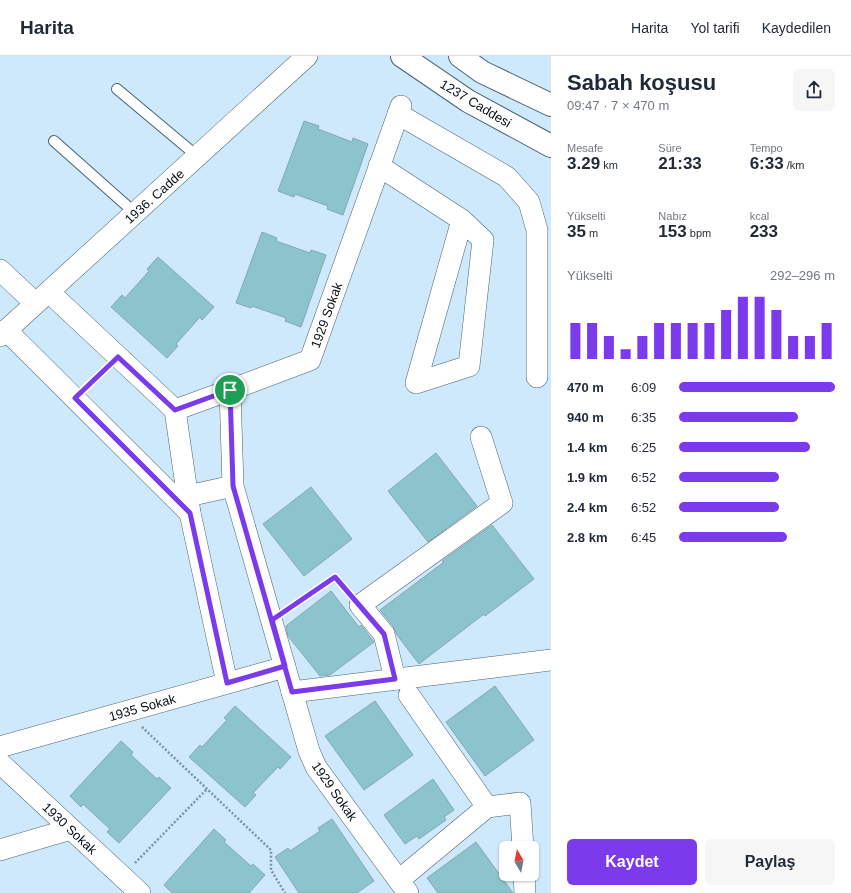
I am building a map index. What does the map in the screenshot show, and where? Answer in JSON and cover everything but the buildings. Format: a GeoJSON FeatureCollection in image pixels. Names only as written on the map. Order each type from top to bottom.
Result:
{"type":"FeatureCollection","features":[{"type":"Feature","properties":{"kind":"street","name":"1936. Cadde"},"geometry":{"type":"LineString","coordinates":[[3,333],[307,56]]}},
{"type":"Feature","properties":{"kind":"street","name":"1237 Caddesi"},"geometry":{"type":"LineString","coordinates":[[402,56],[468,101],[551,146]]}},
{"type":"Feature","properties":{"kind":"street"},"geometry":{"type":"LineString","coordinates":[[460,56],[482,72],[551,104]]}},
{"type":"Feature","properties":{"kind":"street","name":"1929 Sokak"},"geometry":{"type":"LineString","coordinates":[[403,886],[312,759],[233,486],[230,390],[310,360],[399,110],[507,177],[528,202],[537,230],[537,377]]}},
{"type":"Feature","properties":{"kind":"street"},"geometry":{"type":"LineString","coordinates":[[379,166],[462,220],[483,240],[468,366],[416,383],[462,220]]}},
{"type":"Feature","properties":{"kind":"street"},"geometry":{"type":"LineString","coordinates":[[0,270],[42,297],[118,357],[175,410],[189,504],[227,683]]}},
{"type":"Feature","properties":{"kind":"street"},"geometry":{"type":"LineString","coordinates":[[3,333],[189,504]]}},
{"type":"Feature","properties":{"kind":"street"},"geometry":{"type":"LineString","coordinates":[[175,410],[230,390]]}},
{"type":"Feature","properties":{"kind":"street"},"geometry":{"type":"LineString","coordinates":[[395,679],[384,634],[360,605],[502,503],[482,437]]}},
{"type":"Feature","properties":{"kind":"street"},"geometry":{"type":"LineString","coordinates":[[189,504],[233,486]]}},
{"type":"Feature","properties":{"kind":"street"},"geometry":{"type":"LineString","coordinates":[[292,692],[551,660]]}},
{"type":"Feature","properties":{"kind":"street","name":"1935 Sokak"},"geometry":{"type":"LineString","coordinates":[[0,747],[285,666]]}},
{"type":"Feature","properties":{"kind":"street"},"geometry":{"type":"LineString","coordinates":[[408,695],[487,807]]}},
{"type":"Feature","properties":{"kind":"street","name":"1930 Sokak"},"geometry":{"type":"LineString","coordinates":[[0,763],[140,893]]}},
{"type":"Feature","properties":{"kind":"street"},"geometry":{"type":"LineString","coordinates":[[403,886],[487,807],[520,803],[523,841]]}},
{"type":"Feature","properties":{"kind":"street"},"geometry":{"type":"LineString","coordinates":[[0,850],[71,829]]}},
{"type":"Feature","properties":{"kind":"street"},"geometry":{"type":"LineString","coordinates":[[524,881],[525,893]]}},
{"type":"Feature","properties":{"kind":"lane"},"geometry":{"type":"LineString","coordinates":[[117,89],[197,156]]}},
{"type":"Feature","properties":{"kind":"lane"},"geometry":{"type":"LineString","coordinates":[[54,141],[135,213]]}},
{"type":"Feature","properties":{"kind":"path"},"geometry":{"type":"LineString","coordinates":[[75,398],[118,357]]}},
{"type":"Feature","properties":{"kind":"path"},"geometry":{"type":"LineString","coordinates":[[272,620],[335,577],[360,605]]}},
{"type":"Feature","properties":{"kind":"path"},"geometry":{"type":"LineString","coordinates":[[125,712],[271,850],[271,870],[285,893]]}},
{"type":"Feature","properties":{"kind":"path"},"geometry":{"type":"LineString","coordinates":[[122,877],[207,790]]}},
{"type":"Feature","properties":{"kind":"route"},"geometry":{"type":"LineString","coordinates":[[230,390],[175,410],[118,357],[75,398],[190,513],[227,683],[285,666],[272,620],[335,577],[384,634],[395,679],[292,692],[285,666],[272,620],[233,486],[230,390]]}}]}
